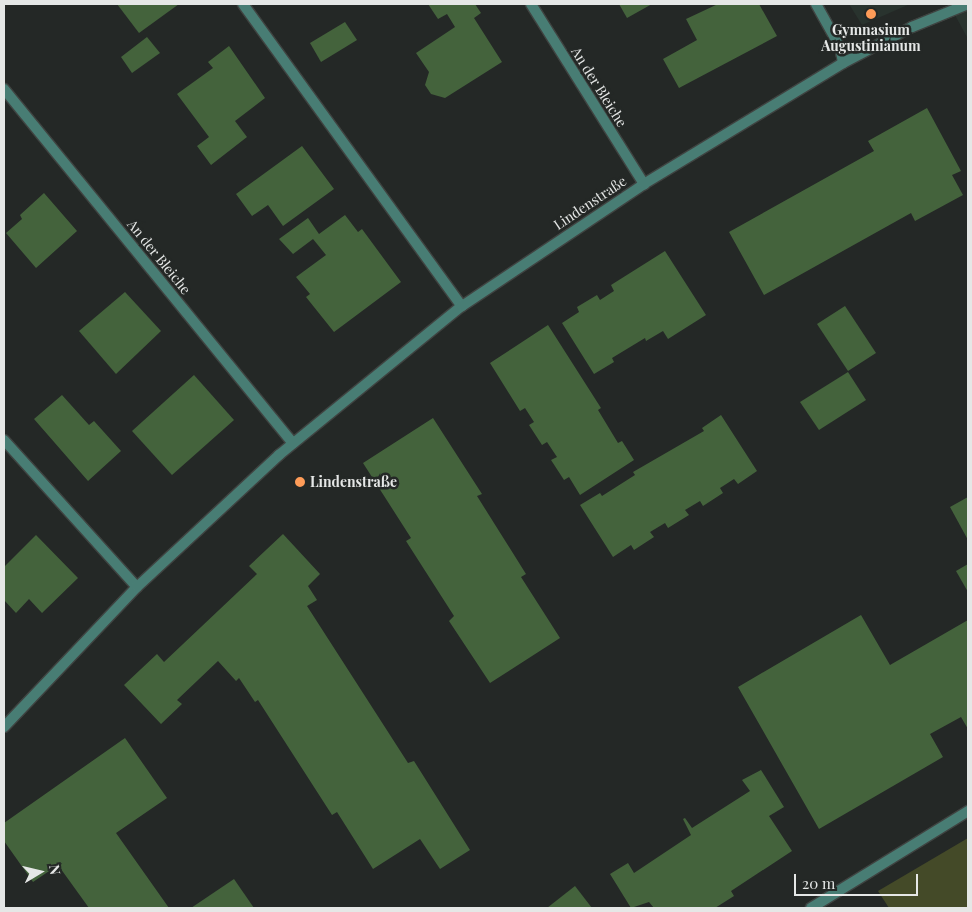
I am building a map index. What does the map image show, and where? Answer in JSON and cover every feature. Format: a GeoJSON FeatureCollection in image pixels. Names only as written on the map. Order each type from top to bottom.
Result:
{"type":"FeatureCollection","features":[{"type":"Feature","properties":{"kind":"street"},"geometry":{"type":"LineString","coordinates":[[243,4],[462,306]]}},
{"type":"Feature","properties":{"kind":"street","name":"An der Bleiche"},"geometry":{"type":"LineString","coordinates":[[531,4],[644,184]]}},
{"type":"Feature","properties":{"kind":"street"},"geometry":{"type":"LineString","coordinates":[[816,4],[840,47],[843,63]]}},
{"type":"Feature","properties":{"kind":"street","name":"Lindenstraße"},"geometry":{"type":"LineString","coordinates":[[4,727],[137,588],[294,443],[462,306],[644,184],[843,63],[912,27],[968,4]]}},
{"type":"Feature","properties":{"kind":"street","name":"An der Bleiche"},"geometry":{"type":"LineString","coordinates":[[4,89],[294,443]]}},
{"type":"Feature","properties":{"kind":"street"},"geometry":{"type":"LineString","coordinates":[[4,440],[137,588]]}},
{"type":"Feature","properties":{"kind":"street"},"geometry":{"type":"LineString","coordinates":[[811,908],[968,811]]}},
{"type":"Feature","properties":{"kind":"shaded area","name":"Gymnasium Augustinianum"},"geometry":{"type":"Polygon","coordinates":[[[849,4],[910,4],[862,25],[849,4]]]}},
{"type":"Feature","properties":{"kind":"shaded area","name":"Gymnasium Augustinianum"},"geometry":{"type":"Polygon","coordinates":[[[949,4],[968,4],[968,39],[949,4]]]}},
{"type":"Feature","properties":{"kind":"green space"},"geometry":{"type":"Polygon","coordinates":[[[968,838],[968,908],[889,908],[878,891],[968,838]]]}},
{"type":"Feature","properties":{"kind":"building"},"geometry":{"type":"Polygon","coordinates":[[[117,4],[179,4],[139,33],[117,4]]]}},
{"type":"Feature","properties":{"kind":"building"},"geometry":{"type":"Polygon","coordinates":[[[428,4],[475,4],[481,13],[474,18],[502,62],[445,98],[431,94],[425,85],[429,72],[416,53],[455,27],[447,14],[438,19],[428,4]]]}},
{"type":"Feature","properties":{"kind":"building"},"geometry":{"type":"Polygon","coordinates":[[[619,4],[652,4],[627,18],[619,4]]]}},
{"type":"Feature","properties":{"kind":"building"},"geometry":{"type":"Polygon","coordinates":[[[718,4],[759,4],[777,36],[679,88],[663,59],[697,40],[686,19],[718,4]]]}},
{"type":"Feature","properties":{"kind":"building"},"geometry":{"type":"Polygon","coordinates":[[[345,22],[357,40],[321,62],[310,43],[345,22]]]}},
{"type":"Feature","properties":{"kind":"building"},"geometry":{"type":"Polygon","coordinates":[[[147,37],[160,53],[132,73],[121,57],[147,37]]]}},
{"type":"Feature","properties":{"kind":"building"},"geometry":{"type":"Polygon","coordinates":[[[229,46],[265,98],[235,121],[247,137],[211,165],[197,146],[209,137],[177,94],[213,68],[208,62],[229,46]]]}},
{"type":"Feature","properties":{"kind":"building"},"geometry":{"type":"Polygon","coordinates":[[[927,108],[961,171],[952,175],[963,195],[915,221],[911,213],[764,295],[729,232],[874,151],[868,141],[927,108]]]}},
{"type":"Feature","properties":{"kind":"building"},"geometry":{"type":"Polygon","coordinates":[[[302,146],[334,189],[283,226],[268,205],[252,216],[236,194],[302,146]]]}},
{"type":"Feature","properties":{"kind":"building"},"geometry":{"type":"Polygon","coordinates":[[[44,193],[77,231],[36,268],[6,233],[22,219],[20,215],[44,193]]]}},
{"type":"Feature","properties":{"kind":"building"},"geometry":{"type":"Polygon","coordinates":[[[345,215],[358,232],[362,229],[401,282],[334,332],[306,297],[310,294],[296,277],[326,255],[313,239],[293,254],[279,239],[308,218],[319,234],[345,215]]]}},
{"type":"Feature","properties":{"kind":"building"},"geometry":{"type":"Polygon","coordinates":[[[665,251],[706,315],[668,339],[663,331],[646,341],[645,338],[612,358],[614,362],[594,374],[562,323],[579,312],[577,307],[597,295],[600,300],[614,291],[611,285],[665,251]]]}},
{"type":"Feature","properties":{"kind":"building"},"geometry":{"type":"Polygon","coordinates":[[[125,292],[161,331],[116,374],[79,331],[125,292]]]}},
{"type":"Feature","properties":{"kind":"building"},"geometry":{"type":"Polygon","coordinates":[[[845,306],[876,353],[848,371],[817,324],[845,306]]]}},
{"type":"Feature","properties":{"kind":"building"},"geometry":{"type":"Polygon","coordinates":[[[548,325],[601,408],[598,410],[618,443],[622,441],[634,460],[580,495],[569,477],[564,480],[551,460],[557,457],[547,442],[542,445],[529,425],[534,422],[525,408],[520,411],[490,363],[548,325]]]}},
{"type":"Feature","properties":{"kind":"building"},"geometry":{"type":"Polygon","coordinates":[[[848,372],[866,400],[819,430],[800,402],[848,372]]]}},
{"type":"Feature","properties":{"kind":"building"},"geometry":{"type":"Polygon","coordinates":[[[194,375],[234,420],[172,475],[132,431],[194,375]]]}},
{"type":"Feature","properties":{"kind":"building"},"geometry":{"type":"Polygon","coordinates":[[[62,395],[89,425],[94,421],[121,451],[88,481],[34,419],[62,395]]]}},
{"type":"Feature","properties":{"kind":"building"},"geometry":{"type":"Polygon","coordinates":[[[721,415],[757,471],[738,484],[734,479],[720,488],[723,493],[703,506],[700,501],[685,510],[689,515],[668,528],[665,523],[650,532],[654,537],[634,550],[631,545],[613,557],[580,505],[600,493],[602,496],[635,475],[633,472],[704,431],[702,428],[721,415]]]}},
{"type":"Feature","properties":{"kind":"building"},"geometry":{"type":"Polygon","coordinates":[[[433,418],[482,494],[477,496],[526,574],[521,577],[560,638],[490,683],[449,621],[454,616],[406,541],[411,538],[363,463],[433,418]]]}},
{"type":"Feature","properties":{"kind":"building"},"geometry":{"type":"Polygon","coordinates":[[[968,497],[968,540],[950,507],[968,497]]]}},
{"type":"Feature","properties":{"kind":"building"},"geometry":{"type":"Polygon","coordinates":[[[283,534],[320,574],[308,586],[317,600],[307,606],[408,763],[414,761],[470,850],[440,869],[420,839],[373,869],[337,812],[332,815],[258,700],[255,702],[239,678],[236,681],[218,661],[177,700],[182,704],[161,724],[124,685],[157,654],[164,662],[257,574],[249,566],[283,534]]]}},
{"type":"Feature","properties":{"kind":"building"},"geometry":{"type":"Polygon","coordinates":[[[36,535],[78,578],[42,613],[29,599],[16,613],[4,600],[4,567],[36,535]]]}},
{"type":"Feature","properties":{"kind":"building"},"geometry":{"type":"Polygon","coordinates":[[[968,564],[968,592],[956,571],[968,564]]]}},
{"type":"Feature","properties":{"kind":"building"},"geometry":{"type":"Polygon","coordinates":[[[861,615],[890,665],[968,620],[968,729],[961,717],[930,734],[943,757],[819,829],[738,687],[861,615]]]}},
{"type":"Feature","properties":{"kind":"building"},"geometry":{"type":"Polygon","coordinates":[[[125,738],[167,798],[116,833],[169,908],[89,908],[58,865],[33,882],[4,841],[4,823],[125,738]]]}},
{"type":"Feature","properties":{"kind":"building"},"geometry":{"type":"Polygon","coordinates":[[[761,770],[784,807],[769,816],[792,851],[731,891],[734,896],[715,908],[654,908],[649,902],[631,908],[610,874],[628,863],[634,873],[691,835],[683,819],[685,818],[692,828],[750,791],[742,780],[761,770]]]}},
{"type":"Feature","properties":{"kind":"building"},"geometry":{"type":"Polygon","coordinates":[[[234,879],[254,908],[191,908],[234,879]]]}},
{"type":"Feature","properties":{"kind":"building"},"geometry":{"type":"Polygon","coordinates":[[[575,886],[592,908],[547,908],[575,886]]]}},
{"type":"Feature","properties":{"kind":"place","name":"Gymnasium Augustinianum"},"geometry":{"type":"Point","coordinates":[871,14]}},
{"type":"Feature","properties":{"kind":"place","name":"Lindenstraße"},"geometry":{"type":"Point","coordinates":[300,482]}}]}
